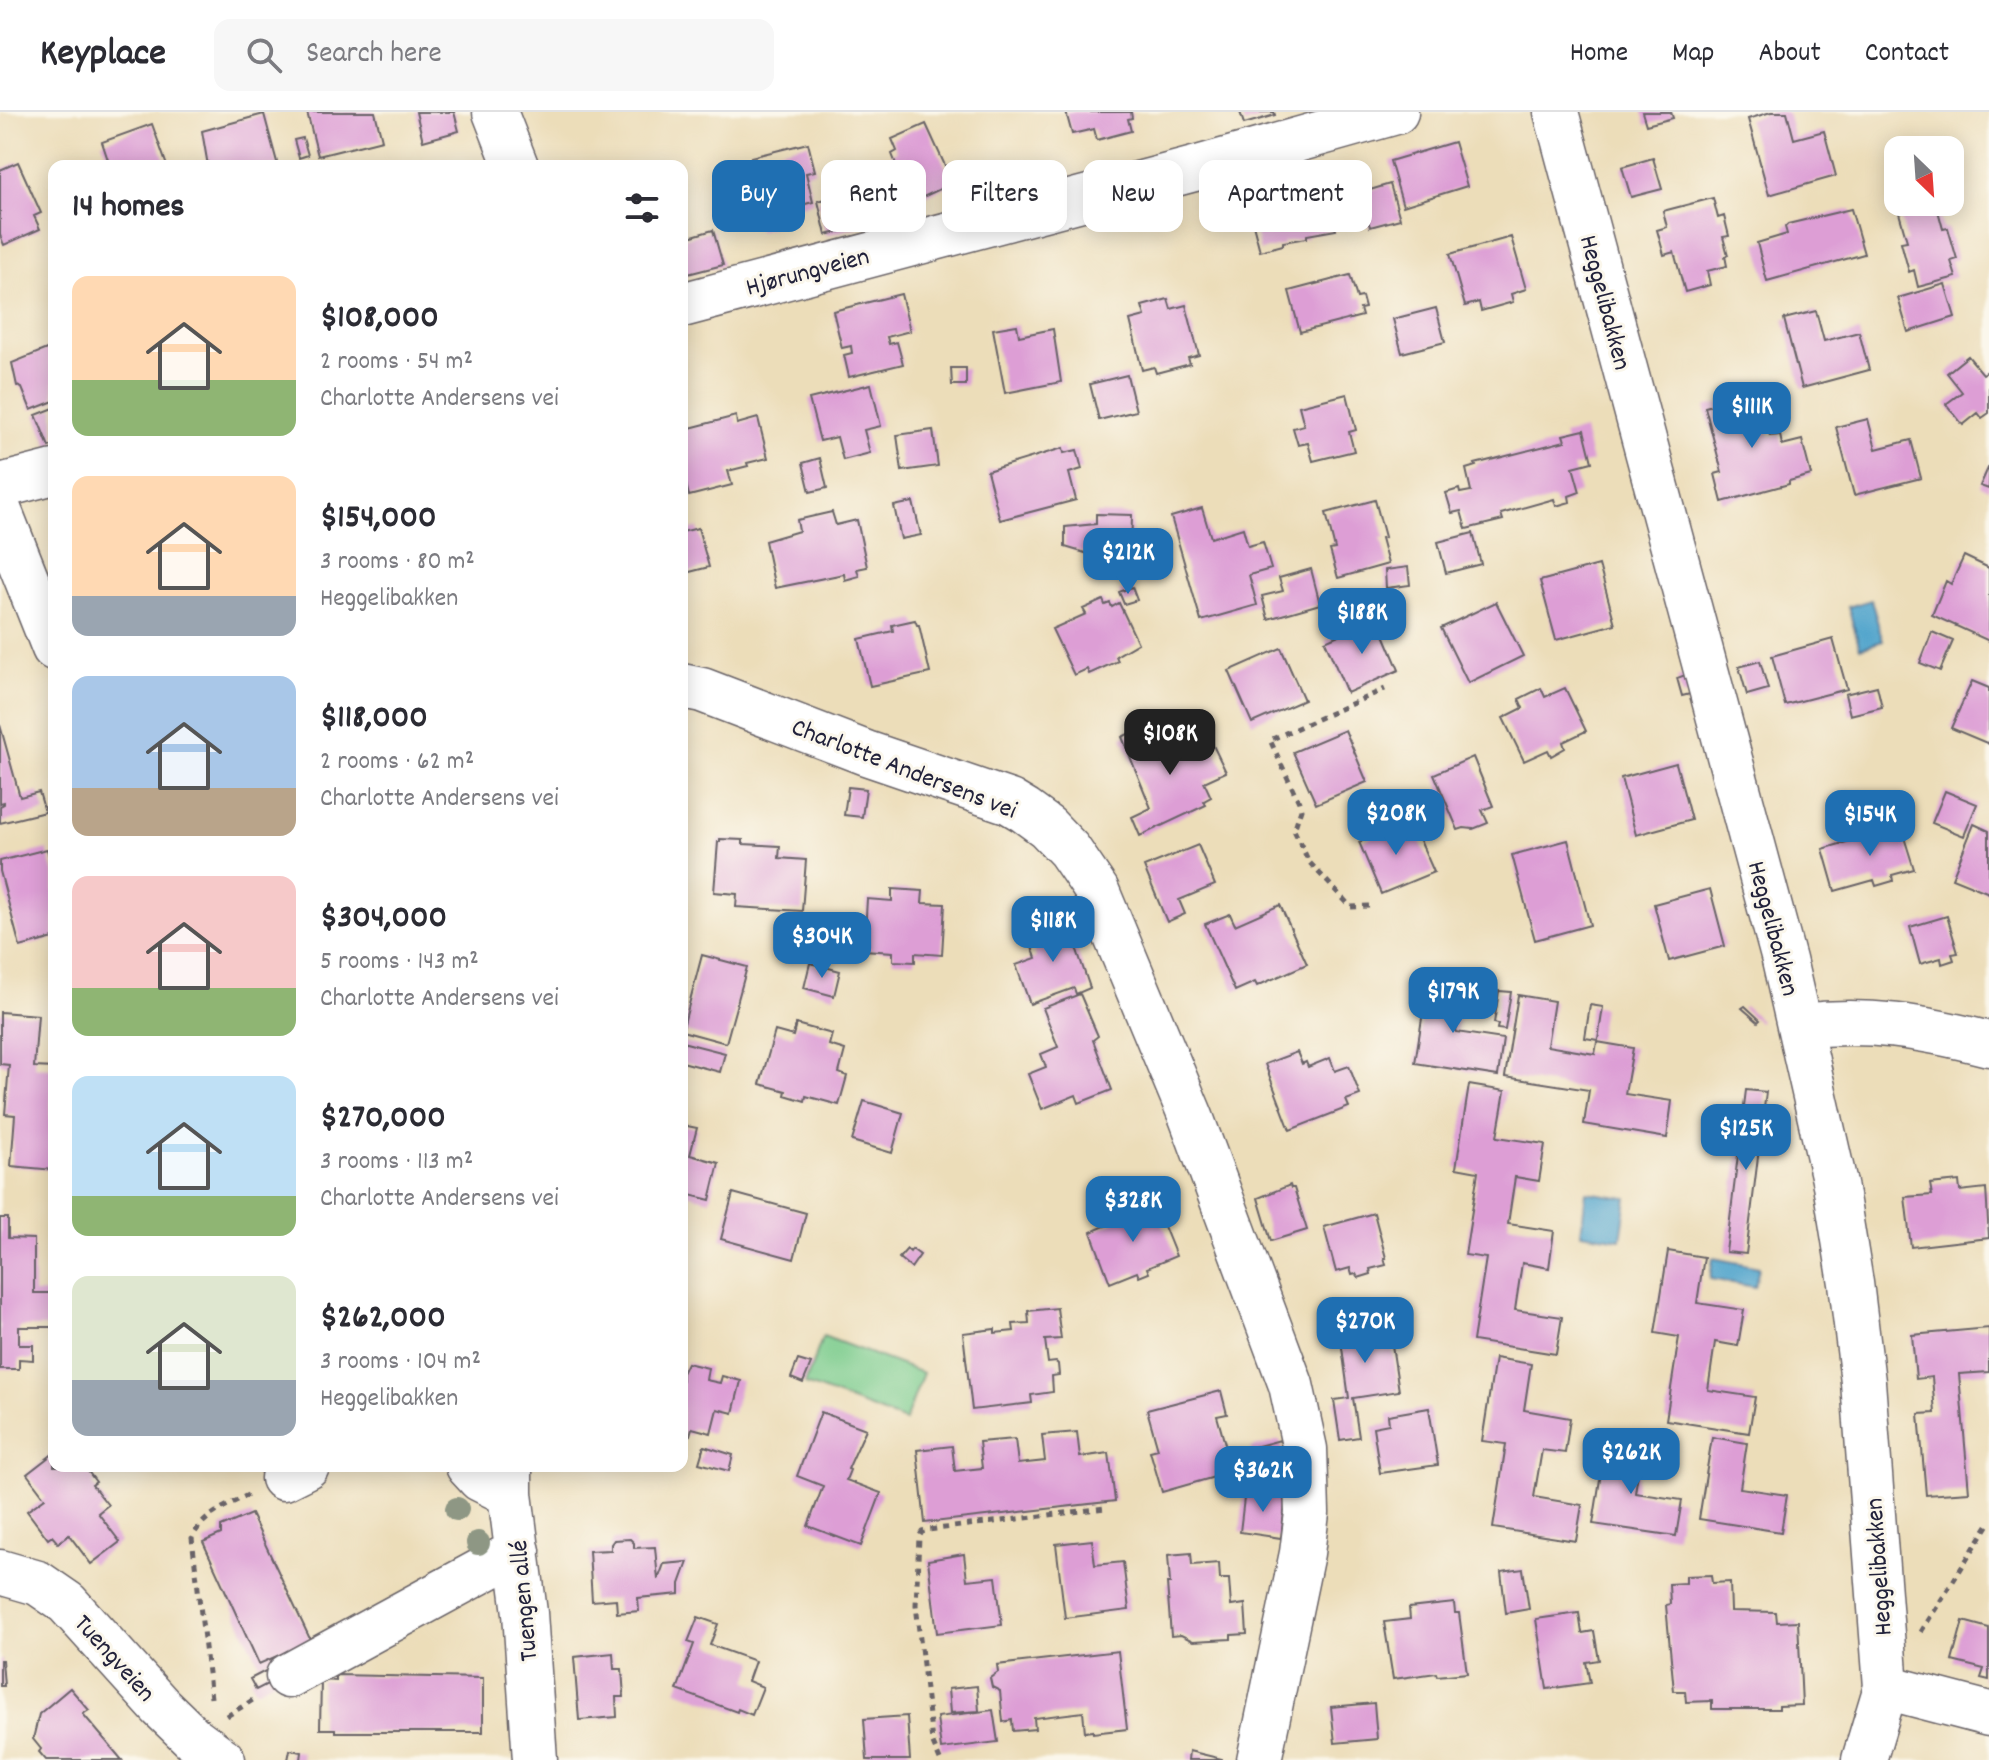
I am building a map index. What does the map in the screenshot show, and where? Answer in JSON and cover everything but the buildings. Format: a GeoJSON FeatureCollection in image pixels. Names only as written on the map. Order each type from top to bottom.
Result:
{"type":"FeatureCollection","features":[{"type":"Feature","properties":{"kind":"street"},"geometry":{"type":"LineString","coordinates":[[495,112],[514,160]]}},
{"type":"Feature","properties":{"kind":"street","name":"Hjørungveien"},"geometry":{"type":"LineString","coordinates":[[688,303],[1396,112]]}},
{"type":"Feature","properties":{"kind":"street","name":"Heggelibakken"},"geometry":{"type":"LineString","coordinates":[[1556,112],[1800,1026],[1835,1184],[1863,1382],[1886,1687],[1864,1760]]}},
{"type":"Feature","properties":{"kind":"street"},"geometry":{"type":"LineString","coordinates":[[0,486],[48,474]]}},
{"type":"Feature","properties":{"kind":"street"},"geometry":{"type":"LineString","coordinates":[[0,512],[48,633]]}},
{"type":"Feature","properties":{"kind":"street","name":"Charlotte Andersens vei"},"geometry":{"type":"LineString","coordinates":[[688,687],[1010,802],[1047,827],[1069,850],[1097,891],[1168,1059],[1282,1356],[1305,1449],[1307,1513],[1302,1553],[1259,1760]]}},
{"type":"Feature","properties":{"kind":"street"},"geometry":{"type":"LineString","coordinates":[[1800,1026],[1880,1023],[1934,1030],[1989,1044]]}},
{"type":"Feature","properties":{"kind":"street","name":"Tuengen allé"},"geometry":{"type":"LineString","coordinates":[[474,1472],[480,1479],[510,1480],[535,1760]]}},
{"type":"Feature","properties":{"kind":"street"},"geometry":{"type":"LineString","coordinates":[[288,1676],[518,1551]]}},
{"type":"Feature","properties":{"kind":"street","name":"Tuengveien"},"geometry":{"type":"LineString","coordinates":[[0,1572],[38,1583],[67,1603],[161,1707],[216,1744]]}},
{"type":"Feature","properties":{"kind":"street"},"geometry":{"type":"LineString","coordinates":[[1886,1687],[1989,1714]]}},
{"type":"Feature","properties":{"kind":"path"},"geometry":{"type":"LineString","coordinates":[[1369,906],[1351,907],[1309,862],[1294,830],[1301,809],[1299,802],[1270,740],[1385,689]]}},
{"type":"Feature","properties":{"kind":"path"},"geometry":{"type":"LineString","coordinates":[[216,1744],[192,1538],[197,1526],[224,1506],[295,1472]]}},
{"type":"Feature","properties":{"kind":"path"},"geometry":{"type":"LineString","coordinates":[[940,1760],[932,1741],[916,1605],[919,1537],[922,1532],[1105,1508]]}},
{"type":"Feature","properties":{"kind":"path"},"geometry":{"type":"LineString","coordinates":[[1920,1633],[1989,1524]]}},
{"type":"Feature","properties":{"kind":"path"},"geometry":{"type":"LineString","coordinates":[[216,1744],[288,1676]]}},
{"type":"Feature","properties":{"kind":"green space"},"geometry":{"type":"Polygon","coordinates":[[[823,1336],[923,1373],[905,1421],[805,1384],[823,1336]]]}},
{"type":"Feature","properties":{"kind":"water"},"geometry":{"type":"Polygon","coordinates":[[[1871,600],[1883,641],[1860,648],[1848,607],[1871,600]]]}},
{"type":"Feature","properties":{"kind":"water"},"geometry":{"type":"Polygon","coordinates":[[[1586,1192],[1627,1198],[1621,1239],[1581,1233],[1586,1192]]]}},
{"type":"Feature","properties":{"kind":"water"},"geometry":{"type":"Polygon","coordinates":[[[1713,1258],[1759,1267],[1755,1287],[1710,1279],[1713,1258]]]}}]}
